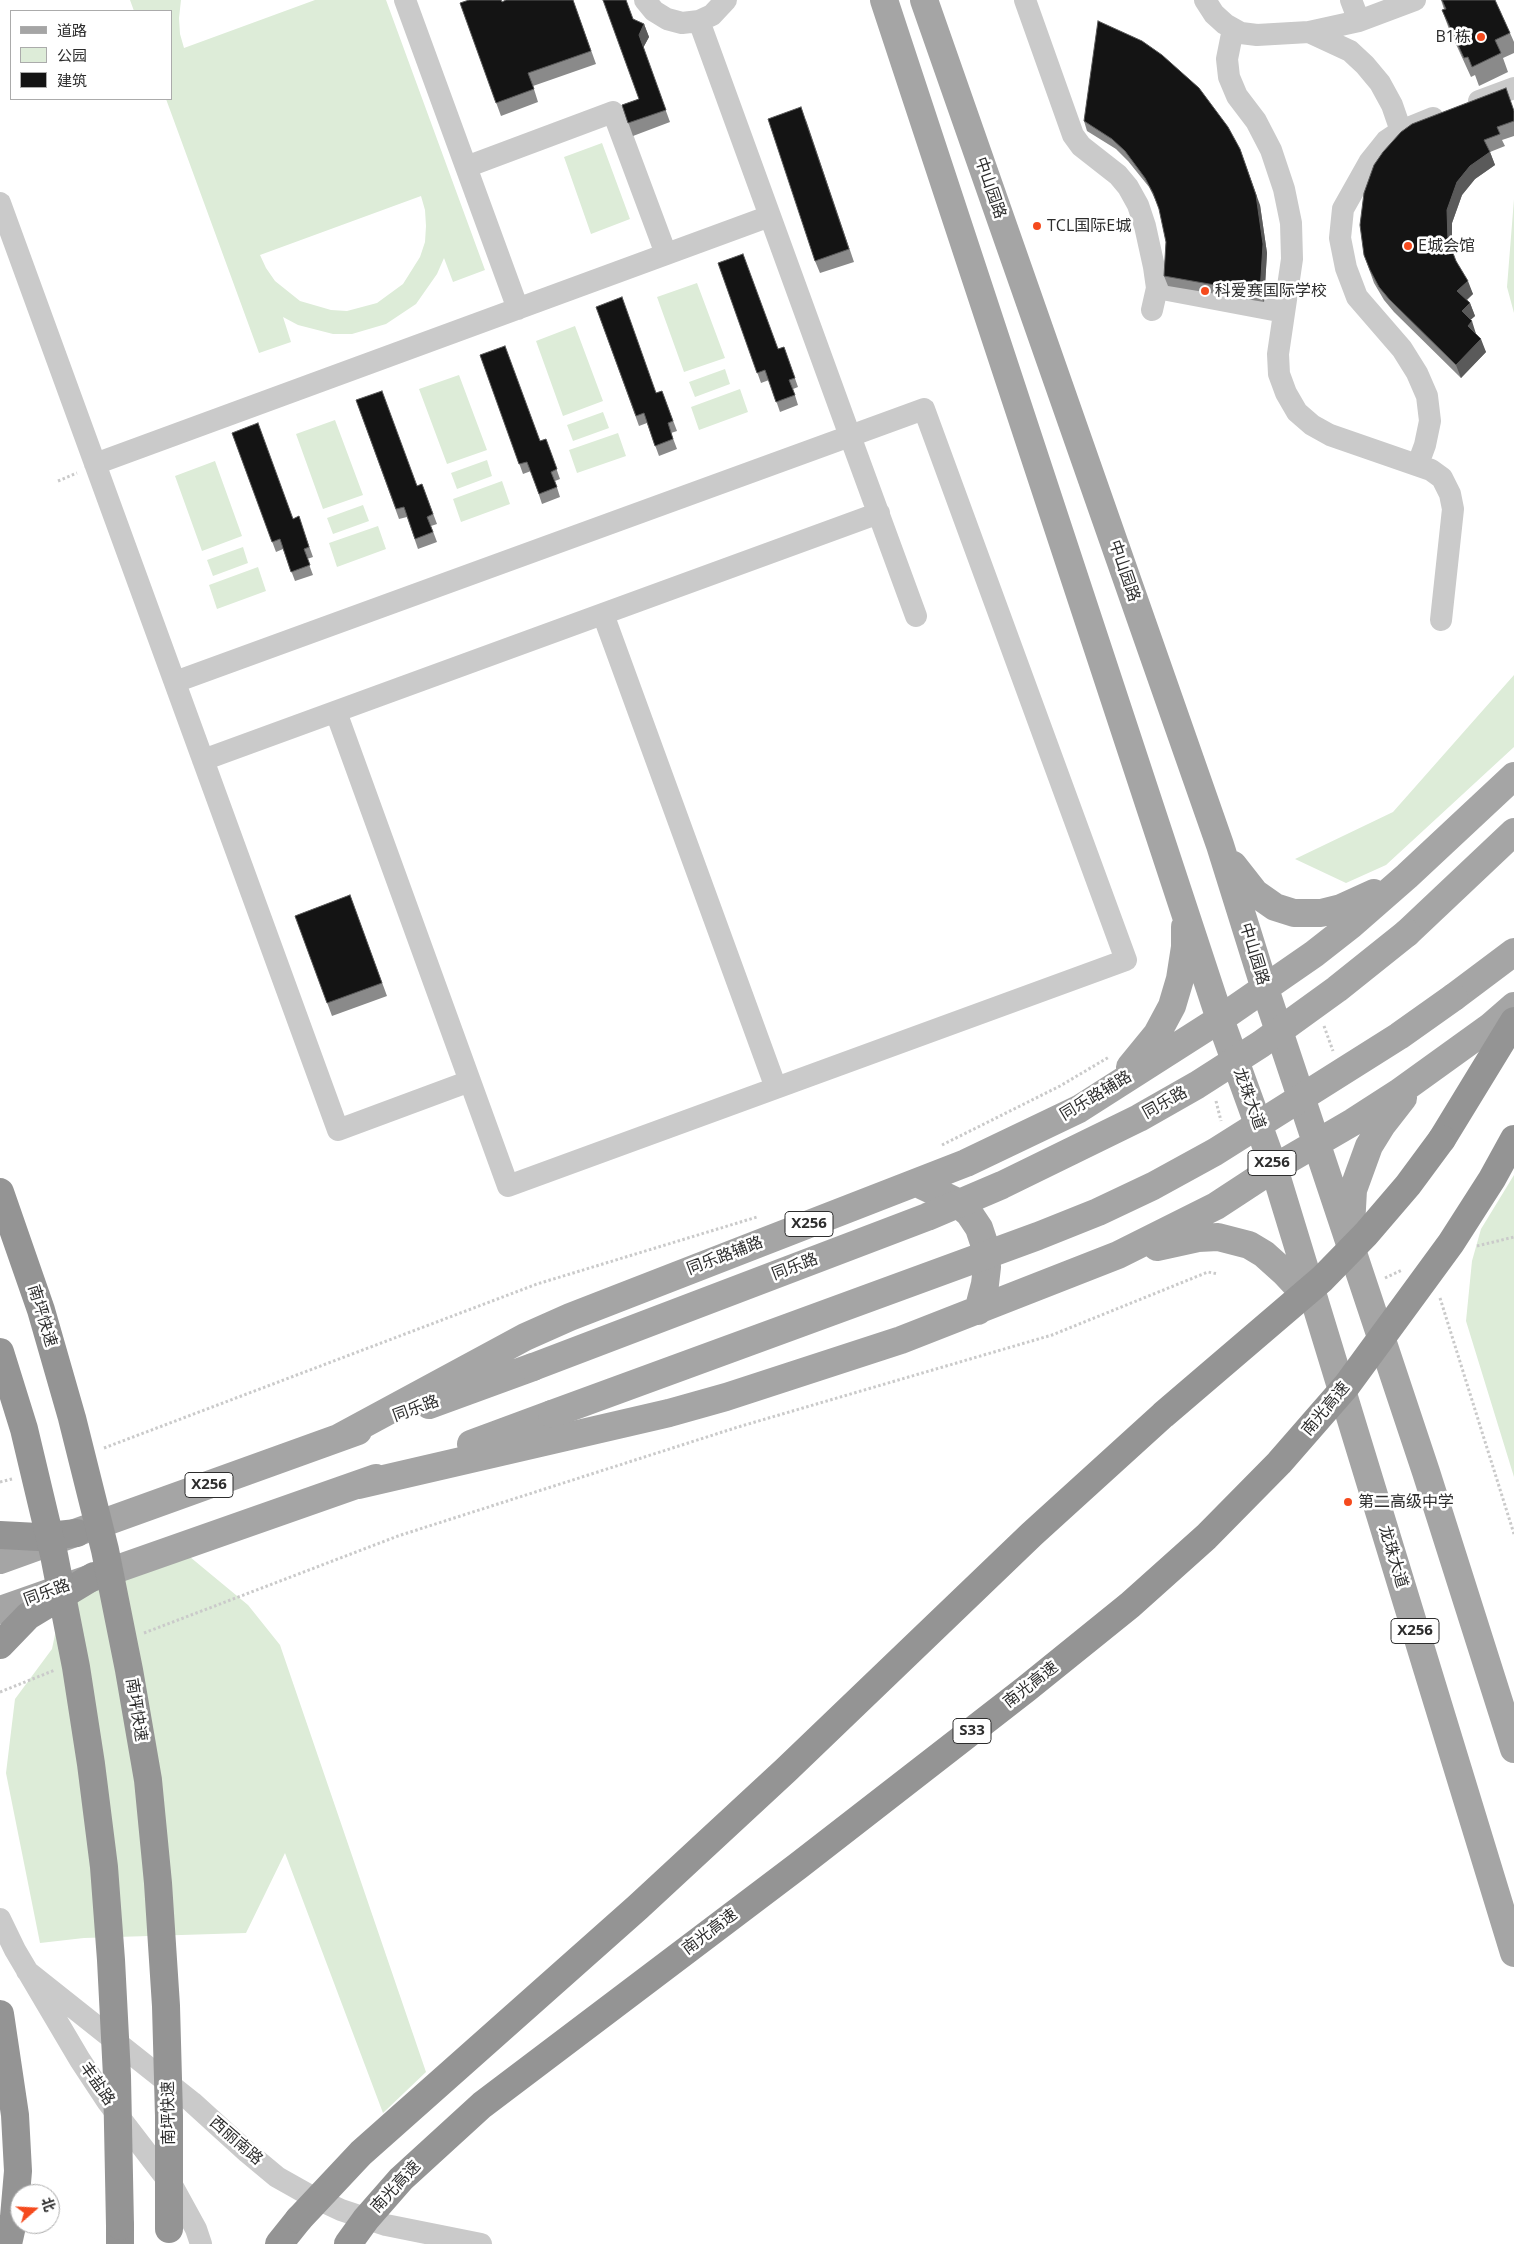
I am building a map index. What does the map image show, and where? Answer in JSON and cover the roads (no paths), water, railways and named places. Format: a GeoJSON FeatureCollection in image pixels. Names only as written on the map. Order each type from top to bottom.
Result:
{"type":"FeatureCollection","features":[{"type":"Feature","properties":{"kind":"highway"},"geometry":{"type":"LineString","coordinates":[[279,2244],[299,2219],[361,2152],[638,1908],[786,1770],[1032,1534],[1164,1415],[1322,1279],[1366,1234],[1408,1186],[1442,1139],[1514,1022]]}},
{"type":"Feature","properties":{"kind":"highway","name":"南光高速"},"geometry":{"type":"LineString","coordinates":[[348,2244],[366,2219],[401,2179],[482,2105],[798,1866],[1018,1696],[1130,1605],[1206,1537],[1279,1463],[1347,1385],[1450,1242],[1492,1179],[1514,1139]]}},
{"type":"Feature","properties":{"kind":"highway","name":"南坪快速"},"geometry":{"type":"LineString","coordinates":[[0,1192],[41,1310],[72,1418],[107,1560],[148,1780],[158,1883],[166,2006],[169,2116],[169,2244]]}},
{"type":"Feature","properties":{"kind":"highway"},"geometry":{"type":"LineString","coordinates":[[0,1352],[24,1429],[54,1555],[76,1667],[91,1764],[104,1867],[111,1960],[117,2076],[120,2244]]}},
{"type":"Feature","properties":{"kind":"highway"},"geometry":{"type":"LineString","coordinates":[[0,1535],[38,1538],[78,1533]]}},
{"type":"Feature","properties":{"kind":"highway"},"geometry":{"type":"LineString","coordinates":[[0,1645],[28,1616],[94,1576]]}},
{"type":"Feature","properties":{"kind":"highway"},"geometry":{"type":"LineString","coordinates":[[0,2014],[15,2115],[18,2171],[14,2217],[8,2244]]}},
{"type":"Feature","properties":{"kind":"main road"},"geometry":{"type":"LineString","coordinates":[[884,0],[1220,1019]]}},
{"type":"Feature","properties":{"kind":"main road","name":"中山园路"},"geometry":{"type":"LineString","coordinates":[[924,0],[1220,845],[1265,990],[1317,1143]]}},
{"type":"Feature","properties":{"kind":"main road","name":"同乐路辅路"},"geometry":{"type":"LineString","coordinates":[[340,1437],[525,1337],[570,1317],[917,1183],[983,1155],[1079,1109],[1265,990],[1351,925],[1407,876],[1514,776]]}},
{"type":"Feature","properties":{"kind":"main road","name":"同乐路"},"geometry":{"type":"LineString","coordinates":[[0,1560],[533,1367],[927,1217],[1002,1185],[1115,1130],[1197,1085],[1261,1044],[1337,989],[1407,933],[1514,832]]}},
{"type":"Feature","properties":{"kind":"main road"},"geometry":{"type":"LineString","coordinates":[[1220,845],[1255,893],[1275,906],[1294,913],[1321,913],[1341,908],[1407,876]]}},
{"type":"Feature","properties":{"kind":"main road"},"geometry":{"type":"LineString","coordinates":[[1079,1109],[1134,1064],[1157,1034],[1172,1006],[1180,979],[1185,947],[1184,908]]}},
{"type":"Feature","properties":{"kind":"main road","name":"同乐路"},"geometry":{"type":"LineString","coordinates":[[0,1610],[358,1485],[1038,1236],[1098,1212],[1153,1186],[1215,1152],[1399,1036],[1514,952]]}},
{"type":"Feature","properties":{"kind":"main road"},"geometry":{"type":"LineString","coordinates":[[1274,1168],[1398,1093],[1491,1026],[1514,1006]]}},
{"type":"Feature","properties":{"kind":"main road","name":"龙珠大道"},"geometry":{"type":"LineString","coordinates":[[1220,1019],[1274,1168],[1514,1953]]}},
{"type":"Feature","properties":{"kind":"main road"},"geometry":{"type":"LineString","coordinates":[[1364,1287],[1353,1244],[1350,1217],[1353,1190],[1369,1146],[1382,1125],[1422,1075]]}},
{"type":"Feature","properties":{"kind":"main road","name":"X256"},"geometry":{"type":"LineString","coordinates":[[1317,1143],[1426,1472],[1514,1750]]}},
{"type":"Feature","properties":{"kind":"main road","name":"X256"},"geometry":{"type":"LineString","coordinates":[[358,1485],[726,1398],[901,1340],[1118,1254],[1216,1206],[1274,1168]]}},
{"type":"Feature","properties":{"kind":"main road"},"geometry":{"type":"LineString","coordinates":[[917,1183],[955,1201],[969,1213],[979,1228],[985,1246],[987,1267],[978,1311]]}},
{"type":"Feature","properties":{"kind":"main road","name":"X256"},"geometry":{"type":"LineString","coordinates":[[1118,1254],[1198,1238],[1218,1237],[1235,1240],[1249,1245],[1264,1254],[1284,1272],[1318,1309]]}},
{"type":"Feature","properties":{"kind":"street"},"geometry":{"type":"LineString","coordinates":[[405,0],[518,309]]}},
{"type":"Feature","properties":{"kind":"street"},"geometry":{"type":"LineString","coordinates":[[645,0],[654,11],[667,19],[682,23],[699,22],[712,16],[726,0]]}},
{"type":"Feature","properties":{"kind":"street"},"geometry":{"type":"LineString","coordinates":[[1025,0],[1073,135],[1081,146],[1118,175],[1128,187],[1138,206],[1147,234],[1154,299],[1284,312]]}},
{"type":"Feature","properties":{"kind":"street"},"geometry":{"type":"LineString","coordinates":[[1204,0],[1214,14],[1225,24],[1241,33],[1257,35],[1308,32],[1355,10],[1415,0]]}},
{"type":"Feature","properties":{"kind":"street"},"geometry":{"type":"LineString","coordinates":[[699,22],[916,616]]}},
{"type":"Feature","properties":{"kind":"street"},"geometry":{"type":"LineString","coordinates":[[1233,29],[1227,60],[1229,77],[1237,96],[1256,121],[1271,150],[1284,189],[1291,223],[1292,260],[1278,354],[1280,374],[1286,393],[1297,412],[1312,425],[1330,434],[1418,464],[1442,478],[1450,494],[1453,509],[1441,620]]}},
{"type":"Feature","properties":{"kind":"street"},"geometry":{"type":"LineString","coordinates":[[1308,32],[1350,51],[1365,64],[1380,83],[1401,131]]}},
{"type":"Feature","properties":{"kind":"street"},"geometry":{"type":"LineString","coordinates":[[1418,464],[1425,445],[1430,422],[1427,396],[1417,373],[1402,349],[1357,297],[1346,268],[1340,238],[1343,210],[1370,161],[1386,141],[1401,131],[1514,88]]}},
{"type":"Feature","properties":{"kind":"street"},"geometry":{"type":"LineString","coordinates":[[466,167],[613,112],[666,254]]}},
{"type":"Feature","properties":{"kind":"street"},"geometry":{"type":"LineString","coordinates":[[0,203],[338,1130],[470,1081]]}},
{"type":"Feature","properties":{"kind":"street"},"geometry":{"type":"LineString","coordinates":[[95,464],[770,216]]}},
{"type":"Feature","properties":{"kind":"street"},"geometry":{"type":"LineString","coordinates":[[175,682],[924,409],[1126,960],[508,1186],[336,712]]}},
{"type":"Feature","properties":{"kind":"street"},"geometry":{"type":"LineString","coordinates":[[203,760],[878,513]]}},
{"type":"Feature","properties":{"kind":"street"},"geometry":{"type":"LineString","coordinates":[[603,614],[776,1088]]}},
{"type":"Feature","properties":{"kind":"street","name":"丰盐路"},"geometry":{"type":"LineString","coordinates":[[0,1919],[27,1971],[80,2060],[107,2101],[174,2187],[196,2229],[201,2244]]}},
{"type":"Feature","properties":{"kind":"street","name":"西丽南路"},"geometry":{"type":"LineString","coordinates":[[27,1971],[192,2102],[247,2152],[277,2176],[309,2195],[341,2210],[386,2225],[481,2244]]}},
{"type":"Feature","properties":{"kind":"place","name":"B1栋"},"geometry":{"type":"Point","coordinates":[1481,37]}},
{"type":"Feature","properties":{"kind":"place","name":"TCL国际E城"},"geometry":{"type":"Point","coordinates":[1037,226]}},
{"type":"Feature","properties":{"kind":"place","name":"E城会馆"},"geometry":{"type":"Point","coordinates":[1408,246]}},
{"type":"Feature","properties":{"kind":"place","name":"科爱赛国际学校"},"geometry":{"type":"Point","coordinates":[1205,291]}},
{"type":"Feature","properties":{"kind":"place","name":"第二高级中学"},"geometry":{"type":"Point","coordinates":[1348,1502]}}]}
